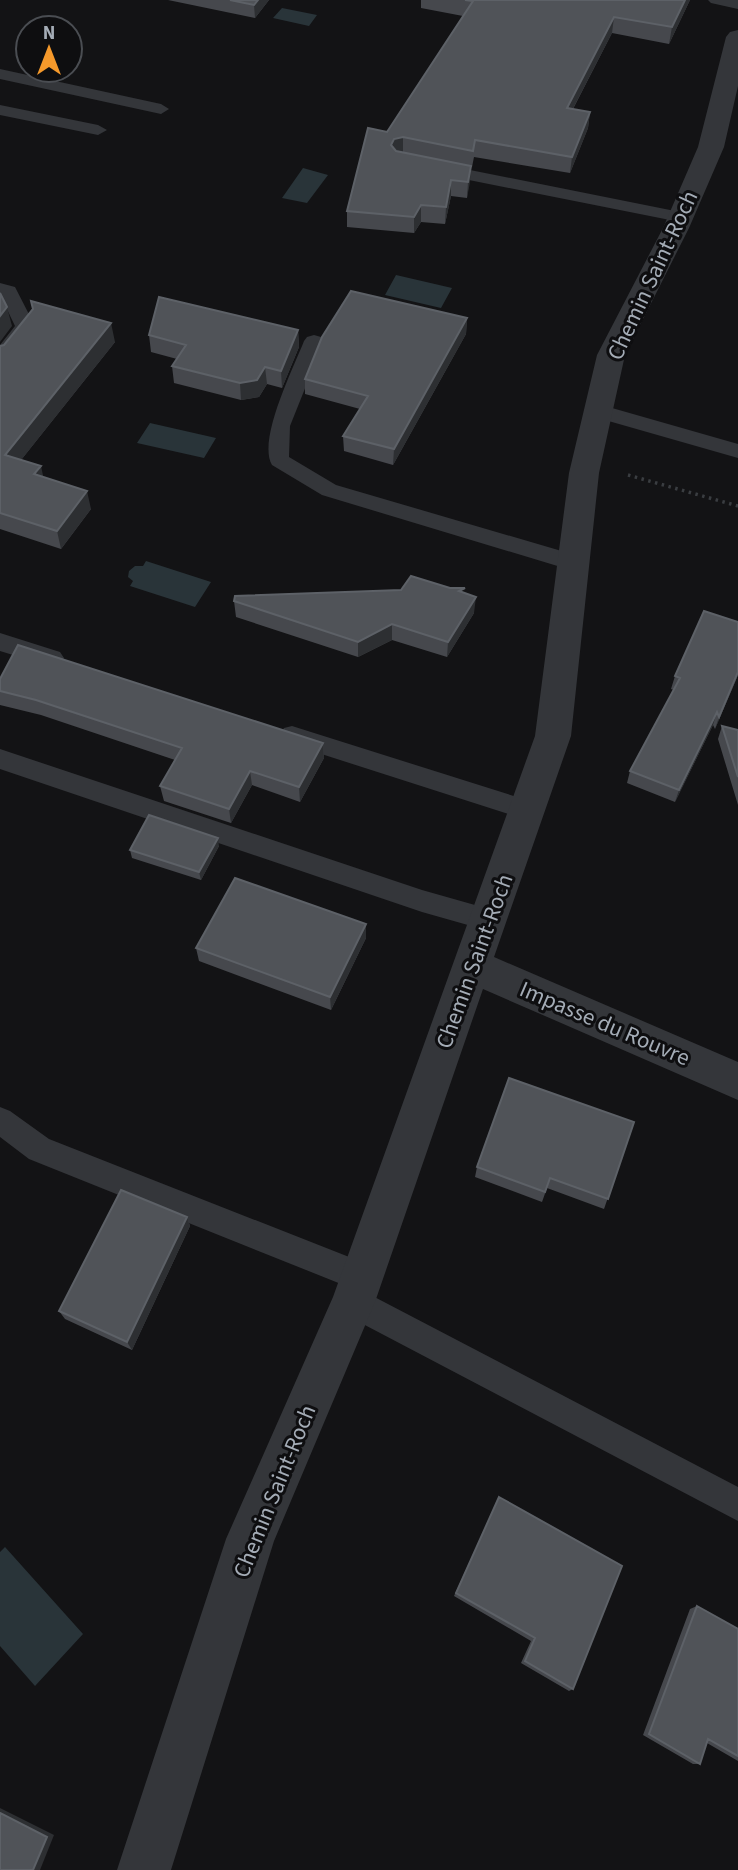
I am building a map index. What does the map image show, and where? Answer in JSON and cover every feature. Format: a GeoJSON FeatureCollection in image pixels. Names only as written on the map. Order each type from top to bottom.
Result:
{"type":"FeatureCollection","features":[{"type":"Feature","properties":{"kind":"street","name":"Chemin Saint-Roch"},"geometry":{"type":"LineString","coordinates":[[144,1870],[250,1539],[357,1290],[553,736],[584,473],[611,355],[680,217],[711,148],[731,97],[738,37]]}},
{"type":"Feature","properties":{"kind":"street","name":"Impasse du Rouvre"},"geometry":{"type":"LineString","coordinates":[[471,965],[738,1081]]}},
{"type":"Feature","properties":{"kind":"lane"},"geometry":{"type":"LineString","coordinates":[[716,0],[738,4]]}},
{"type":"Feature","properties":{"kind":"lane"},"geometry":{"type":"LineString","coordinates":[[0,74],[161,108]]}},
{"type":"Feature","properties":{"kind":"lane"},"geometry":{"type":"LineString","coordinates":[[0,110],[98,130]]}},
{"type":"Feature","properties":{"kind":"lane"},"geometry":{"type":"LineString","coordinates":[[415,164],[680,217]]}},
{"type":"Feature","properties":{"kind":"lane"},"geometry":{"type":"LineString","coordinates":[[0,289],[8,291],[25,327],[0,358]]}},
{"type":"Feature","properties":{"kind":"lane"},"geometry":{"type":"LineString","coordinates":[[314,341],[280,426],[279,460],[329,490],[574,563]]}},
{"type":"Feature","properties":{"kind":"lane"},"geometry":{"type":"LineString","coordinates":[[598,411],[738,451]]}},
{"type":"Feature","properties":{"kind":"lane"},"geometry":{"type":"LineString","coordinates":[[0,642],[79,667]]}},
{"type":"Feature","properties":{"kind":"lane"},"geometry":{"type":"LineString","coordinates":[[276,730],[527,810]]}},
{"type":"Feature","properties":{"kind":"lane"},"geometry":{"type":"LineString","coordinates":[[0,759],[422,901],[489,920]]}},
{"type":"Feature","properties":{"kind":"lane"},"geometry":{"type":"LineString","coordinates":[[0,1120],[39,1149],[357,1290],[738,1506]]}},
{"type":"Feature","properties":{"kind":"path"},"geometry":{"type":"LineString","coordinates":[[584,473],[619,472],[738,506]]}},
{"type":"Feature","properties":{"kind":"shaded area"},"geometry":{"type":"Polygon","coordinates":[[[282,8],[317,15],[309,26],[273,18],[282,8]]]}},
{"type":"Feature","properties":{"kind":"shaded area"},"geometry":{"type":"Polygon","coordinates":[[[303,168],[328,175],[307,203],[282,198],[303,168]]]}},
{"type":"Feature","properties":{"kind":"shaded area"},"geometry":{"type":"Polygon","coordinates":[[[396,275],[452,288],[441,308],[385,295],[396,275]]]}},
{"type":"Feature","properties":{"kind":"shaded area"},"geometry":{"type":"Polygon","coordinates":[[[150,423],[216,438],[204,458],[137,443],[150,423]]]}},
{"type":"Feature","properties":{"kind":"shaded area"},"geometry":{"type":"Polygon","coordinates":[[[146,561],[211,582],[195,607],[130,586],[133,581],[128,577],[129,571],[135,566],[143,566],[146,561]]]}},
{"type":"Feature","properties":{"kind":"shaded area"},"geometry":{"type":"Polygon","coordinates":[[[5,1547],[83,1634],[35,1686],[0,1646],[0,1552],[5,1547]]]}},
{"type":"Feature","properties":{"kind":"building"},"geometry":{"type":"Polygon","coordinates":[[[230,0],[258,0],[254,5],[230,0]]]}},
{"type":"Feature","properties":{"kind":"building"},"geometry":{"type":"Polygon","coordinates":[[[465,0],[685,0],[672,27],[614,17],[567,108],[590,112],[572,157],[475,140],[473,151],[403,137],[394,139],[391,145],[396,151],[471,166],[468,182],[451,180],[446,207],[421,205],[414,217],[347,211],[368,128],[387,132],[473,1],[465,0]]]}},
{"type":"Feature","properties":{"kind":"building"},"geometry":{"type":"Polygon","coordinates":[[[351,291],[467,318],[394,449],[343,436],[368,396],[305,379],[322,337],[351,291]]]}},
{"type":"Feature","properties":{"kind":"building"},"geometry":{"type":"Polygon","coordinates":[[[0,293],[7,307],[0,316],[0,293]]]}},
{"type":"Feature","properties":{"kind":"building"},"geometry":{"type":"Polygon","coordinates":[[[159,297],[298,330],[281,371],[265,367],[257,380],[240,383],[172,366],[186,345],[149,335],[159,297]]]}},
{"type":"Feature","properties":{"kind":"building"},"geometry":{"type":"Polygon","coordinates":[[[31,301],[111,323],[5,455],[41,466],[34,474],[87,491],[57,531],[0,513],[0,346],[4,345],[33,309],[31,301]]]}},
{"type":"Feature","properties":{"kind":"building"},"geometry":{"type":"Polygon","coordinates":[[[411,576],[450,588],[465,588],[459,591],[476,597],[448,642],[392,624],[358,642],[234,601],[235,596],[401,590],[411,576]]]}},
{"type":"Feature","properties":{"kind":"building"},"geometry":{"type":"Polygon","coordinates":[[[704,611],[738,622],[738,672],[719,717],[717,712],[679,790],[630,771],[680,678],[675,676],[704,611]]]}},
{"type":"Feature","properties":{"kind":"building"},"geometry":{"type":"Polygon","coordinates":[[[18,645],[323,743],[299,787],[250,771],[229,809],[160,786],[182,748],[36,700],[0,691],[0,679],[18,645]]]}},
{"type":"Feature","properties":{"kind":"building"},"geometry":{"type":"Polygon","coordinates":[[[722,726],[738,730],[738,777],[722,726]]]}},
{"type":"Feature","properties":{"kind":"building"},"geometry":{"type":"Polygon","coordinates":[[[149,815],[218,838],[199,872],[130,850],[149,815]]]}},
{"type":"Feature","properties":{"kind":"building"},"geometry":{"type":"Polygon","coordinates":[[[235,878],[366,924],[330,997],[196,948],[235,878]]]}},
{"type":"Feature","properties":{"kind":"building"},"geometry":{"type":"Polygon","coordinates":[[[509,1078],[634,1122],[608,1199],[550,1178],[545,1192],[477,1167],[509,1078]]]}},
{"type":"Feature","properties":{"kind":"building"},"geometry":{"type":"Polygon","coordinates":[[[121,1190],[187,1217],[127,1342],[59,1311],[121,1190]]]}},
{"type":"Feature","properties":{"kind":"building"},"geometry":{"type":"Polygon","coordinates":[[[499,1497],[622,1566],[573,1689],[525,1661],[535,1638],[456,1593],[499,1497]]]}},
{"type":"Feature","properties":{"kind":"building"},"geometry":{"type":"Polygon","coordinates":[[[697,1606],[738,1629],[738,1756],[708,1739],[700,1764],[649,1734],[697,1606]]]}},
{"type":"Feature","properties":{"kind":"building"},"geometry":{"type":"Polygon","coordinates":[[[0,1813],[47,1837],[33,1870],[0,1870],[0,1813]]]}}]}
